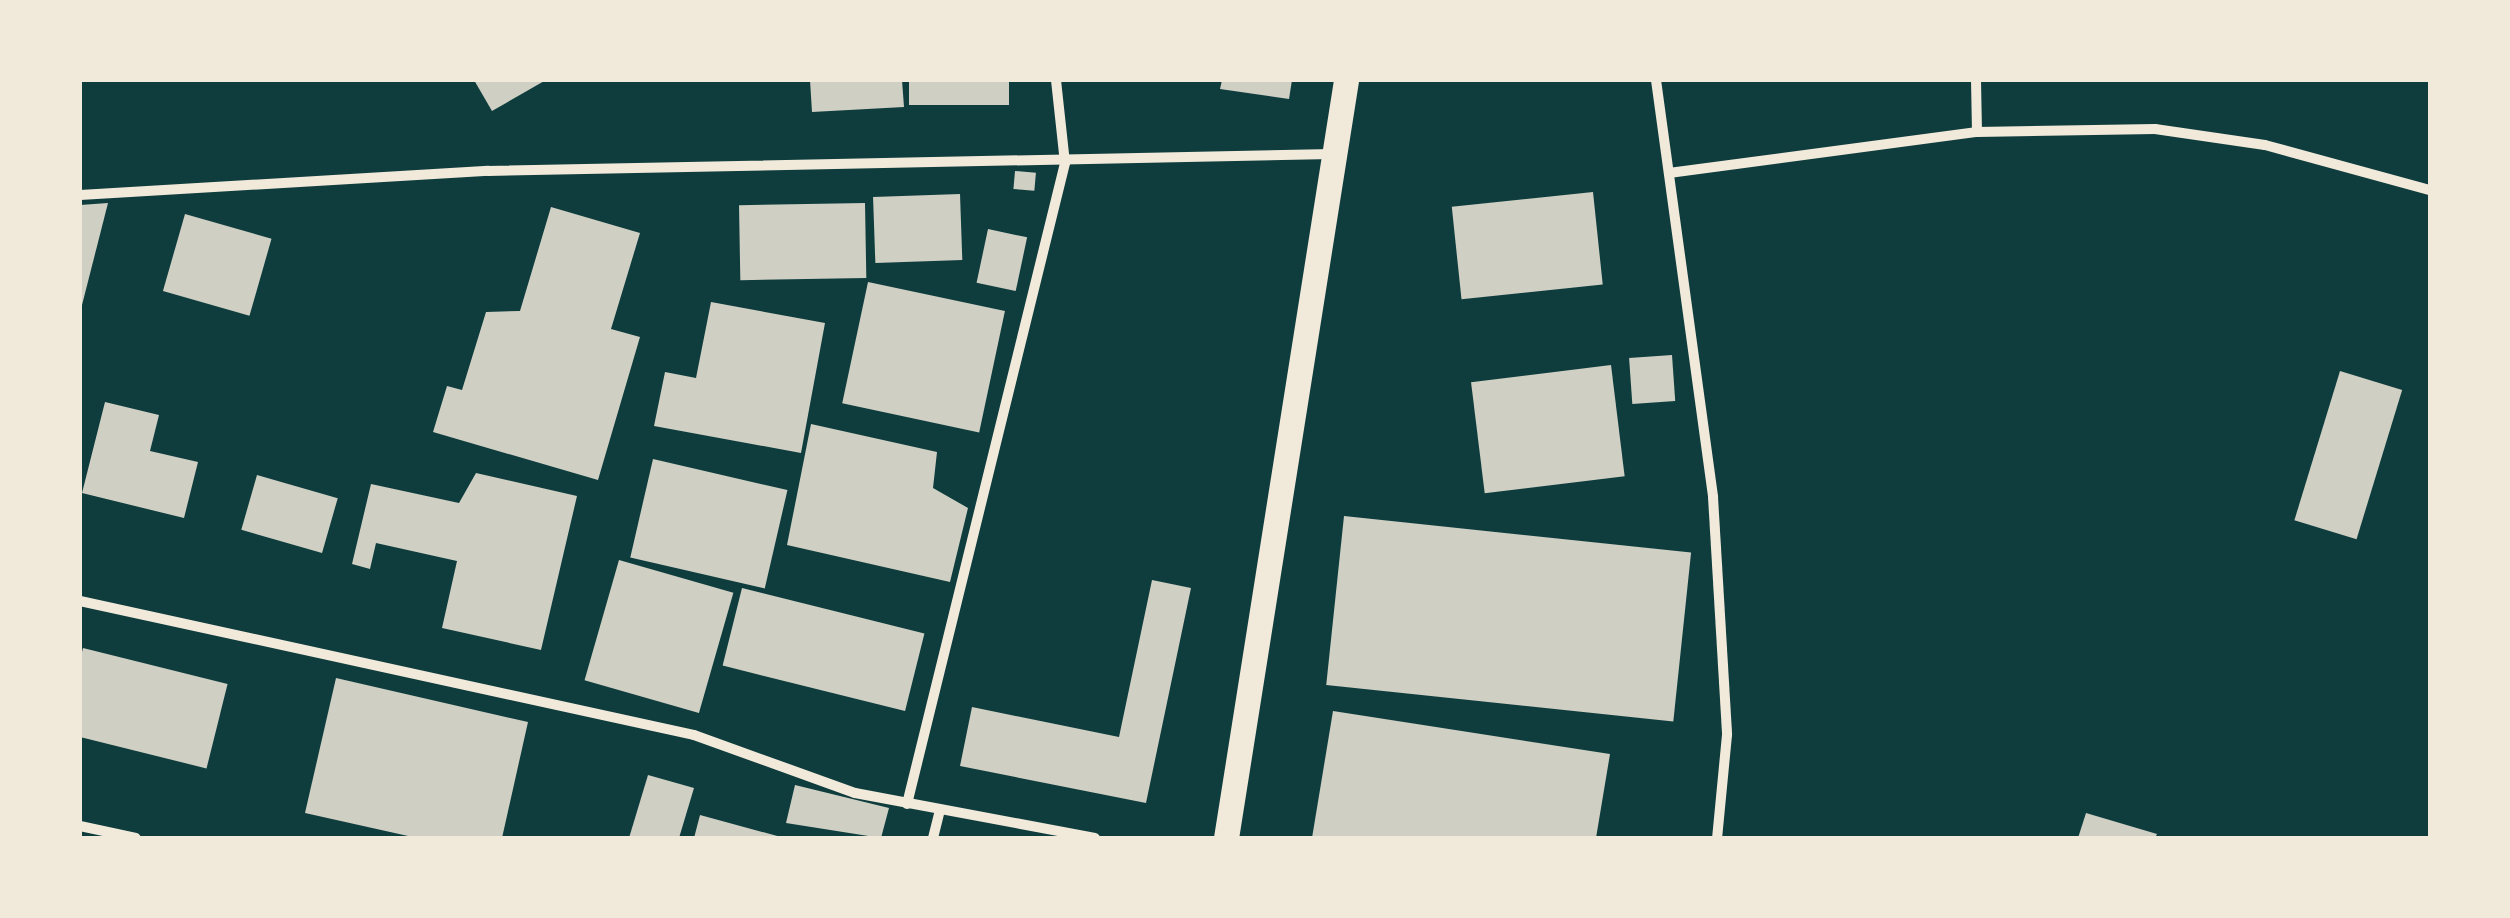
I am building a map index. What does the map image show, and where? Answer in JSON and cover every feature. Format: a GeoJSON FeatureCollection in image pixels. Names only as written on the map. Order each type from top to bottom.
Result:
{"type":"FeatureCollection","features":[{"type":"Feature","properties":{"kind":"main road"},"geometry":{"type":"LineString","coordinates":[[1226,838],[1346,80]]}},
{"type":"Feature","properties":{"kind":"street"},"geometry":{"type":"LineString","coordinates":[[907,804],[1066,163],[1056,80]]}},
{"type":"Feature","properties":{"kind":"street"},"geometry":{"type":"LineString","coordinates":[[1656,80],[1713,497],[1727,736],[1717,838]]}},
{"type":"Feature","properties":{"kind":"street"},"geometry":{"type":"LineString","coordinates":[[1976,80],[1976,132]]}},
{"type":"Feature","properties":{"kind":"street"},"geometry":{"type":"LineString","coordinates":[[1669,173],[1976,132],[2155,129],[2265,145],[2430,190]]}},
{"type":"Feature","properties":{"kind":"street"},"geometry":{"type":"LineString","coordinates":[[80,195],[488,171],[1066,163],[1333,154]]}},
{"type":"Feature","properties":{"kind":"street"},"geometry":{"type":"LineString","coordinates":[[80,600],[694,735],[782,771],[907,804],[1095,838]]}},
{"type":"Feature","properties":{"kind":"street"},"geometry":{"type":"LineString","coordinates":[[933,838],[940,810]]}},
{"type":"Feature","properties":{"kind":"street"},"geometry":{"type":"LineString","coordinates":[[80,826],[136,838]]}},
{"type":"Feature","properties":{"kind":"building"},"geometry":{"type":"Polygon","coordinates":[[[474,80],[546,80],[492,111],[474,80]]]}},
{"type":"Feature","properties":{"kind":"building"},"geometry":{"type":"Polygon","coordinates":[[[810,80],[902,80],[904,107],[812,112],[810,80]]]}},
{"type":"Feature","properties":{"kind":"building"},"geometry":{"type":"Polygon","coordinates":[[[909,80],[1009,80],[1009,105],[909,105],[909,80]]]}},
{"type":"Feature","properties":{"kind":"building"},"geometry":{"type":"Polygon","coordinates":[[[1222,80],[1292,80],[1289,99],[1220,89],[1222,80]]]}},
{"type":"Feature","properties":{"kind":"building"},"geometry":{"type":"Polygon","coordinates":[[[1015,171],[1036,173],[1034,191],[1013,189],[1015,171]]]}},
{"type":"Feature","properties":{"kind":"building"},"geometry":{"type":"Polygon","coordinates":[[[1593,192],[1603,284],[1461,299],[1452,207],[1593,192]]]}},
{"type":"Feature","properties":{"kind":"building"},"geometry":{"type":"Polygon","coordinates":[[[960,194],[962,260],[875,263],[873,197],[960,194]]]}},
{"type":"Feature","properties":{"kind":"building"},"geometry":{"type":"Polygon","coordinates":[[[108,203],[81,309],[80,309],[80,205],[108,203]]]}},
{"type":"Feature","properties":{"kind":"building"},"geometry":{"type":"Polygon","coordinates":[[[865,203],[866,278],[740,280],[739,205],[865,203]]]}},
{"type":"Feature","properties":{"kind":"building"},"geometry":{"type":"Polygon","coordinates":[[[551,207],[640,233],[611,329],[640,337],[598,480],[433,432],[447,386],[462,390],[486,312],[520,311],[551,207]]]}},
{"type":"Feature","properties":{"kind":"building"},"geometry":{"type":"Polygon","coordinates":[[[185,214],[272,239],[249,316],[163,291],[185,214]]]}},
{"type":"Feature","properties":{"kind":"building"},"geometry":{"type":"Polygon","coordinates":[[[988,229],[1027,237],[1016,291],[977,283],[988,229]]]}},
{"type":"Feature","properties":{"kind":"building"},"geometry":{"type":"Polygon","coordinates":[[[868,282],[1005,311],[979,432],[842,403],[868,282]]]}},
{"type":"Feature","properties":{"kind":"building"},"geometry":{"type":"Polygon","coordinates":[[[711,302],[825,323],[801,453],[654,426],[665,372],[696,378],[711,302]]]}},
{"type":"Feature","properties":{"kind":"building"},"geometry":{"type":"Polygon","coordinates":[[[1672,355],[1675,401],[1632,404],[1629,358],[1672,355]]]}},
{"type":"Feature","properties":{"kind":"building"},"geometry":{"type":"Polygon","coordinates":[[[1611,365],[1625,476],[1485,493],[1471,382],[1611,365]]]}},
{"type":"Feature","properties":{"kind":"building"},"geometry":{"type":"Polygon","coordinates":[[[2340,371],[2402,390],[2357,539],[2294,520],[2340,371]]]}},
{"type":"Feature","properties":{"kind":"building"},"geometry":{"type":"Polygon","coordinates":[[[105,402],[159,415],[150,451],[198,462],[184,518],[82,493],[105,402]]]}},
{"type":"Feature","properties":{"kind":"building"},"geometry":{"type":"Polygon","coordinates":[[[811,424],[937,452],[933,488],[968,508],[950,582],[787,545],[811,424]]]}},
{"type":"Feature","properties":{"kind":"building"},"geometry":{"type":"Polygon","coordinates":[[[653,459],[787,490],[765,588],[630,557],[653,459]]]}},
{"type":"Feature","properties":{"kind":"building"},"geometry":{"type":"Polygon","coordinates":[[[476,473],[577,496],[541,650],[442,628],[457,561],[376,543],[370,569],[352,564],[371,484],[459,503],[476,473]]]}},
{"type":"Feature","properties":{"kind":"building"},"geometry":{"type":"Polygon","coordinates":[[[257,475],[338,498],[322,553],[241,530],[257,475]]]}},
{"type":"Feature","properties":{"kind":"building"},"geometry":{"type":"Polygon","coordinates":[[[1344,516],[1691,552],[1673,722],[1326,685],[1344,516]]]}},
{"type":"Feature","properties":{"kind":"building"},"geometry":{"type":"Polygon","coordinates":[[[619,560],[733,593],[699,713],[585,680],[619,560]]]}},
{"type":"Feature","properties":{"kind":"building"},"geometry":{"type":"Polygon","coordinates":[[[1152,580],[1191,588],[1146,803],[960,766],[972,707],[1119,737],[1152,580]]]}},
{"type":"Feature","properties":{"kind":"building"},"geometry":{"type":"Polygon","coordinates":[[[742,588],[924,633],[905,711],[723,666],[742,588]]]}},
{"type":"Feature","properties":{"kind":"building"},"geometry":{"type":"Polygon","coordinates":[[[83,648],[228,684],[207,768],[80,737],[83,648]]]}},
{"type":"Feature","properties":{"kind":"building"},"geometry":{"type":"Polygon","coordinates":[[[336,678],[528,722],[502,838],[417,838],[305,813],[336,678]]]}},
{"type":"Feature","properties":{"kind":"building"},"geometry":{"type":"Polygon","coordinates":[[[1333,711],[1610,754],[1596,838],[1312,838],[1333,711]]]}},
{"type":"Feature","properties":{"kind":"building"},"geometry":{"type":"Polygon","coordinates":[[[648,775],[694,788],[679,838],[629,838],[648,775]]]}},
{"type":"Feature","properties":{"kind":"building"},"geometry":{"type":"Polygon","coordinates":[[[795,785],[889,808],[881,838],[786,823],[795,785]]]}},
{"type":"Feature","properties":{"kind":"building"},"geometry":{"type":"Polygon","coordinates":[[[2086,813],[2157,834],[2155,838],[2078,838],[2086,813]]]}},
{"type":"Feature","properties":{"kind":"building"},"geometry":{"type":"Polygon","coordinates":[[[700,815],[781,837],[781,838],[694,838],[700,815]]]}}]}
